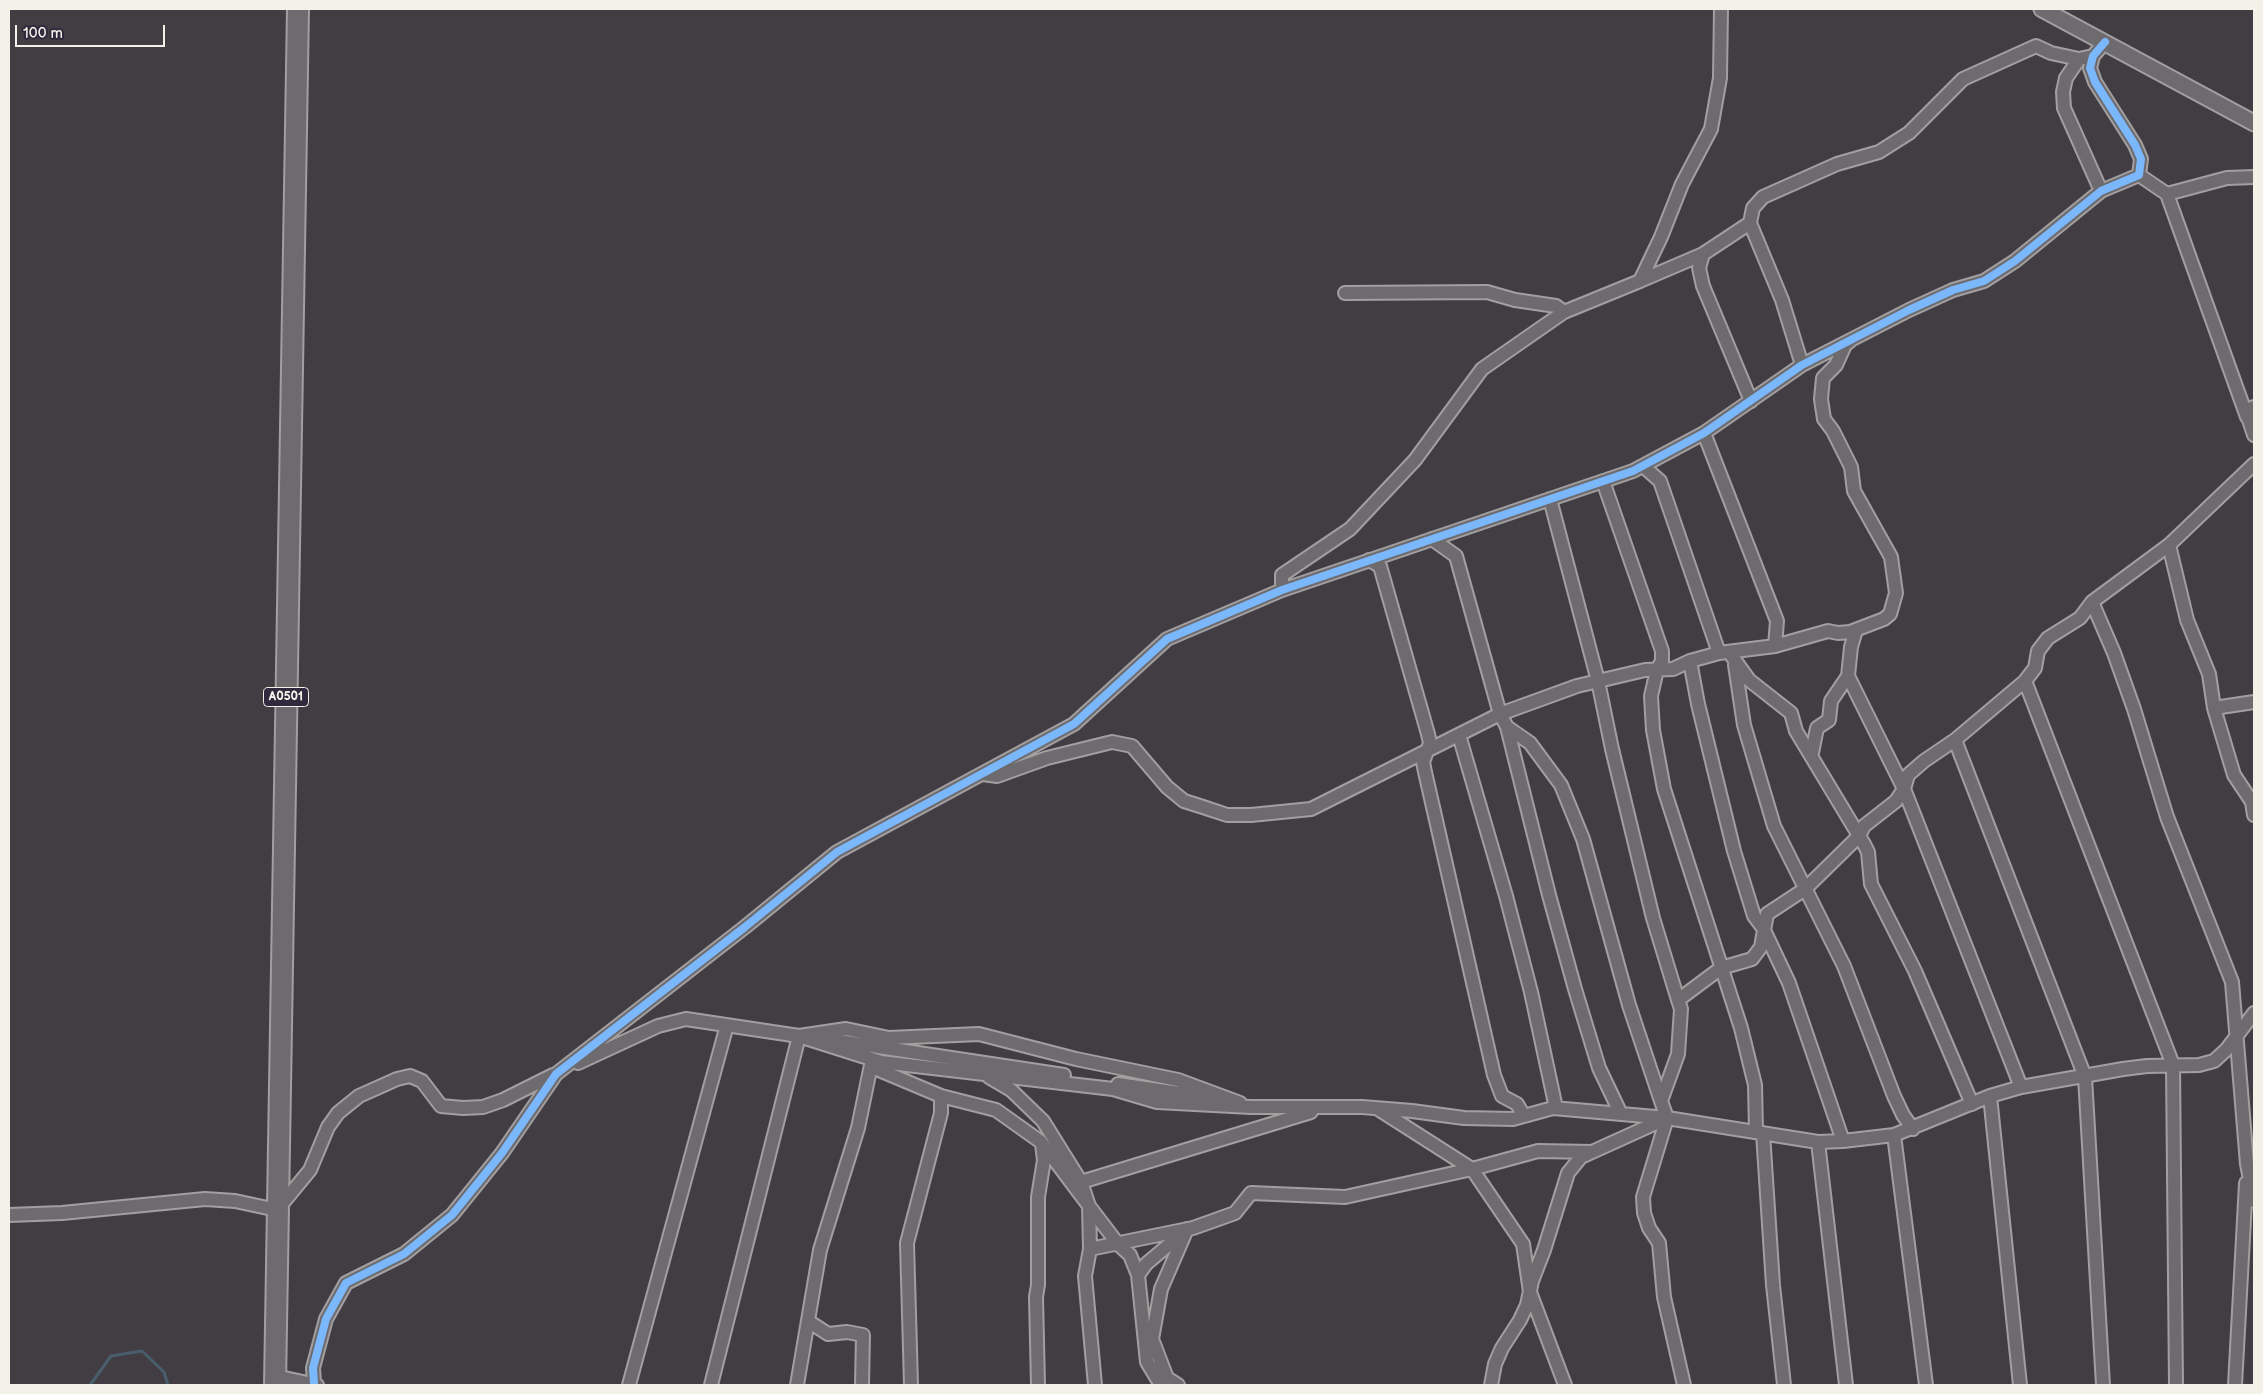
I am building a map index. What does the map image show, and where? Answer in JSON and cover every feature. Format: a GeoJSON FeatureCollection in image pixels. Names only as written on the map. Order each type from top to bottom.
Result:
{"type":"FeatureCollection","features":[{"type":"Feature","properties":{"kind":"highway","name":"A0501"},"geometry":{"type":"LineString","coordinates":[[275,1380],[298,9]]}},
{"type":"Feature","properties":{"kind":"street"},"geometry":{"type":"LineString","coordinates":[[1640,281],[1661,237],[1682,184],[1710,129],[1720,78],[1722,9]]}},
{"type":"Feature","properties":{"kind":"street"},"geometry":{"type":"LineString","coordinates":[[2042,9],[2254,123]]}},
{"type":"Feature","properties":{"kind":"street"},"geometry":{"type":"LineString","coordinates":[[2105,42],[2093,56],[2090,68],[2096,82],[2135,145],[2141,159],[2139,175]]}},
{"type":"Feature","properties":{"kind":"street"},"geometry":{"type":"LineString","coordinates":[[1802,365],[1782,300],[1750,223],[1753,208],[1763,197],[1837,164],[1879,152],[1910,133],[1964,79],[2036,46],[2050,54],[2079,59],[2093,56]]}},
{"type":"Feature","properties":{"kind":"street"},"geometry":{"type":"LineString","coordinates":[[2079,59],[2066,78],[2063,92],[2064,108],[2102,191]]}},
{"type":"Feature","properties":{"kind":"street"},"geometry":{"type":"LineString","coordinates":[[275,1380],[315,1384],[313,1368],[326,1319],[346,1282],[404,1254],[452,1215],[502,1153],[556,1074],[837,852],[1074,724],[1167,639],[1282,590],[1603,482],[1642,466],[1704,433],[1802,365],[1953,290],[1984,281],[2015,261],[2102,191],[2139,175]]}},
{"type":"Feature","properties":{"kind":"street"},"geometry":{"type":"LineString","coordinates":[[2139,175],[2167,194],[2251,412],[2254,435]]}},
{"type":"Feature","properties":{"kind":"street"},"geometry":{"type":"LineString","coordinates":[[2167,194],[2227,178],[2254,177]]}},
{"type":"Feature","properties":{"kind":"street"},"geometry":{"type":"LineString","coordinates":[[1282,590],[1282,575],[1350,529],[1415,460],[1482,369],[1564,312],[1702,254],[1750,223]]}},
{"type":"Feature","properties":{"kind":"street"},"geometry":{"type":"LineString","coordinates":[[1702,254],[1699,268],[1703,286],[1751,401]]}},
{"type":"Feature","properties":{"kind":"street"},"geometry":{"type":"LineString","coordinates":[[1345,294],[1487,292],[1514,300],[1556,306],[1564,312]]}},
{"type":"Feature","properties":{"kind":"street"},"geometry":{"type":"LineString","coordinates":[[983,774],[997,776],[1047,758],[1112,742],[1132,746],[1167,787],[1184,801],[1227,815],[1251,815],[1311,809],[1500,714],[1577,686],[1645,670],[1673,670],[1690,661],[1728,656],[1775,646],[1828,631],[1838,633],[1856,630],[1884,619],[1890,614],[1896,592],[1891,558],[1854,491],[1851,467],[1834,431],[1824,419],[1821,398],[1823,378],[1836,365],[1845,345],[1850,340]]}},
{"type":"Feature","properties":{"kind":"street"},"geometry":{"type":"LineString","coordinates":[[1704,433],[1777,621],[1775,646]]}},
{"type":"Feature","properties":{"kind":"street"},"geometry":{"type":"LineString","coordinates":[[1678,1000],[1721,968],[1752,959],[1761,947],[1767,914],[1805,889],[1859,836],[1864,826],[1896,801],[1904,789],[1908,775],[1924,761],[1955,740],[2025,681],[2035,668],[2038,651],[2048,638],[2080,618],[2092,602],[2169,545],[2254,464]]}},
{"type":"Feature","properties":{"kind":"street"},"geometry":{"type":"LineString","coordinates":[[1642,466],[1660,481],[1728,656],[1744,725],[1774,826],[1844,966],[1894,1096],[1903,1115],[1913,1129]]}},
{"type":"Feature","properties":{"kind":"street"},"geometry":{"type":"LineString","coordinates":[[1603,482],[1662,651],[1662,661],[1657,670],[1651,696],[1653,730],[1664,789],[1741,1028],[1755,1085],[1784,1385]]}},
{"type":"Feature","properties":{"kind":"street"},"geometry":{"type":"LineString","coordinates":[[1550,499],[1598,681],[1612,748],[1653,918],[1681,1010],[1678,1054],[1661,1101]]}},
{"type":"Feature","properties":{"kind":"street"},"geometry":{"type":"LineString","coordinates":[[1432,539],[1456,556],[1500,714],[1507,727],[1549,895],[1598,1068],[1620,1112]]}},
{"type":"Feature","properties":{"kind":"street"},"geometry":{"type":"LineString","coordinates":[[2169,545],[2187,620],[2209,674],[2214,708],[2234,775],[2252,802],[2254,815]]}},
{"type":"Feature","properties":{"kind":"street"},"geometry":{"type":"LineString","coordinates":[[1369,560],[1380,566],[1387,586],[1428,734],[1430,743],[1423,762],[1424,772],[1494,1075],[1502,1096],[1517,1104],[1524,1116]]}},
{"type":"Feature","properties":{"kind":"street"},"geometry":{"type":"LineString","coordinates":[[2092,602],[2114,653],[2131,700],[2167,817],[2232,982],[2247,1164],[2254,1201]]}},
{"type":"Feature","properties":{"kind":"street"},"geometry":{"type":"LineString","coordinates":[[1812,753],[1817,728],[1829,720],[1831,701],[1848,676],[1851,647],[1856,630]]}},
{"type":"Feature","properties":{"kind":"street"},"geometry":{"type":"LineString","coordinates":[[1728,656],[1748,680],[1791,713],[1796,730],[1812,753],[1868,852],[1871,884],[1915,971],[1972,1104]]}},
{"type":"Feature","properties":{"kind":"street"},"geometry":{"type":"LineString","coordinates":[[1690,661],[1698,704],[1734,850],[1754,916],[1763,928],[1788,982],[1843,1141]]}},
{"type":"Feature","properties":{"kind":"street"},"geometry":{"type":"LineString","coordinates":[[1848,676],[1904,789],[2021,1088]]}},
{"type":"Feature","properties":{"kind":"street"},"geometry":{"type":"LineString","coordinates":[[2025,681],[2173,1066],[2176,1385]]}},
{"type":"Feature","properties":{"kind":"street"},"geometry":{"type":"LineString","coordinates":[[2214,708],[2254,702]]}},
{"type":"Feature","properties":{"kind":"street"},"geometry":{"type":"LineString","coordinates":[[1507,727],[1530,743],[1561,785],[1580,830],[1629,1005],[1668,1118],[1643,1197],[1644,1213],[1649,1228],[1659,1243],[1664,1296],[1684,1385]]}},
{"type":"Feature","properties":{"kind":"street"},"geometry":{"type":"LineString","coordinates":[[1460,735],[1531,992],[1556,1108]]}},
{"type":"Feature","properties":{"kind":"street"},"geometry":{"type":"LineString","coordinates":[[1955,740],[2085,1077],[2103,1385]]}},
{"type":"Feature","properties":{"kind":"street"},"geometry":{"type":"LineString","coordinates":[[872,1063],[1113,1089],[1157,1102],[1251,1107],[1377,1108],[1464,1118],[1513,1119],[1556,1108],[1620,1112],[1668,1118],[1818,1142],[1894,1135],[1913,1129],[1990,1096],[2021,1088],[2123,1069],[2198,1065],[2214,1061],[2226,1050],[2254,1013]]}},
{"type":"Feature","properties":{"kind":"street"},"geometry":{"type":"LineString","coordinates":[[9,1215],[62,1214],[205,1199],[235,1201],[277,1210],[310,1170],[328,1127],[338,1113],[359,1096],[397,1079],[410,1076],[422,1081],[441,1106],[483,1108],[658,1026],[686,1019],[1234,1101]]}},
{"type":"Feature","properties":{"kind":"street"},"geometry":{"type":"LineString","coordinates":[[629,1385],[722,1024]]}},
{"type":"Feature","properties":{"kind":"street"},"geometry":{"type":"LineString","coordinates":[[799,1036],[846,1029],[888,1038],[979,1034],[1076,1059],[1178,1080],[1251,1107]]}},
{"type":"Feature","properties":{"kind":"street"},"geometry":{"type":"LineString","coordinates":[[799,1036],[872,1063],[941,1096],[996,1110],[1042,1142],[1118,1244],[1130,1255],[1138,1275],[1147,1362],[1162,1385]]}},
{"type":"Feature","properties":{"kind":"street"},"geometry":{"type":"LineString","coordinates":[[711,1385],[799,1036]]}},
{"type":"Feature","properties":{"kind":"street"},"geometry":{"type":"LineString","coordinates":[[797,1385],[820,1250],[858,1128],[872,1063]]}},
{"type":"Feature","properties":{"kind":"street"},"geometry":{"type":"LineString","coordinates":[[985,1075],[1011,1090],[1043,1121],[1081,1182],[1089,1206],[1090,1250],[1085,1276],[1095,1385]]}},
{"type":"Feature","properties":{"kind":"street"},"geometry":{"type":"LineString","coordinates":[[911,1385],[907,1243],[941,1113],[941,1096]]}},
{"type":"Feature","properties":{"kind":"street"},"geometry":{"type":"LineString","coordinates":[[1990,1096],[2020,1385]]}},
{"type":"Feature","properties":{"kind":"street"},"geometry":{"type":"LineString","coordinates":[[1081,1182],[1323,1108]]}},
{"type":"Feature","properties":{"kind":"street"},"geometry":{"type":"LineString","coordinates":[[1377,1108],[1472,1169],[1523,1244],[1530,1292],[1565,1385]]}},
{"type":"Feature","properties":{"kind":"street"},"geometry":{"type":"LineString","coordinates":[[1491,1385],[1495,1364],[1502,1348],[1527,1305],[1568,1173],[1581,1157],[1668,1118]]}},
{"type":"Feature","properties":{"kind":"street"},"geometry":{"type":"LineString","coordinates":[[1894,1135],[1926,1385]]}},
{"type":"Feature","properties":{"kind":"street"},"geometry":{"type":"LineString","coordinates":[[1038,1385],[1036,1297],[1038,1285],[1038,1197],[1044,1160],[1042,1142]]}},
{"type":"Feature","properties":{"kind":"street"},"geometry":{"type":"LineString","coordinates":[[1818,1142],[1846,1385]]}},
{"type":"Feature","properties":{"kind":"street"},"geometry":{"type":"LineString","coordinates":[[1090,1250],[1187,1229],[1235,1213],[1251,1194],[1345,1197],[1472,1169],[1538,1152],[1592,1152]]}},
{"type":"Feature","properties":{"kind":"street"},"geometry":{"type":"LineString","coordinates":[[2234,1385],[2247,1164]]}},
{"type":"Feature","properties":{"kind":"street"},"geometry":{"type":"LineString","coordinates":[[1138,1275],[1146,1264],[1187,1229]]}},
{"type":"Feature","properties":{"kind":"street"},"geometry":{"type":"LineString","coordinates":[[1178,1385],[1168,1378],[1152,1339],[1160,1290],[1187,1229]]}},
{"type":"Feature","properties":{"kind":"street"},"geometry":{"type":"LineString","coordinates":[[808,1321],[828,1334],[847,1332],[864,1334],[862,1385]]}},
{"type":"Feature","properties":{"kind":"waterway"},"geometry":{"type":"LineString","coordinates":[[90,1385],[111,1356],[142,1351],[164,1372],[168,1385]]}},
{"type":"Feature","properties":{"kind":"cycle path"},"geometry":{"type":"LineString","coordinates":[[314,1383],[313,1368],[326,1319],[346,1283],[404,1254],[452,1215],[502,1153],[556,1074],[745,927],[837,852],[1074,724],[1167,639],[1282,590],[1633,471],[1704,433],[1802,365],[1909,310],[1953,290],[1984,281],[2015,261],[2101,191],[2139,175],[2141,159],[2135,145],[2095,82],[2090,68],[2093,56],[2105,42]]}}]}
